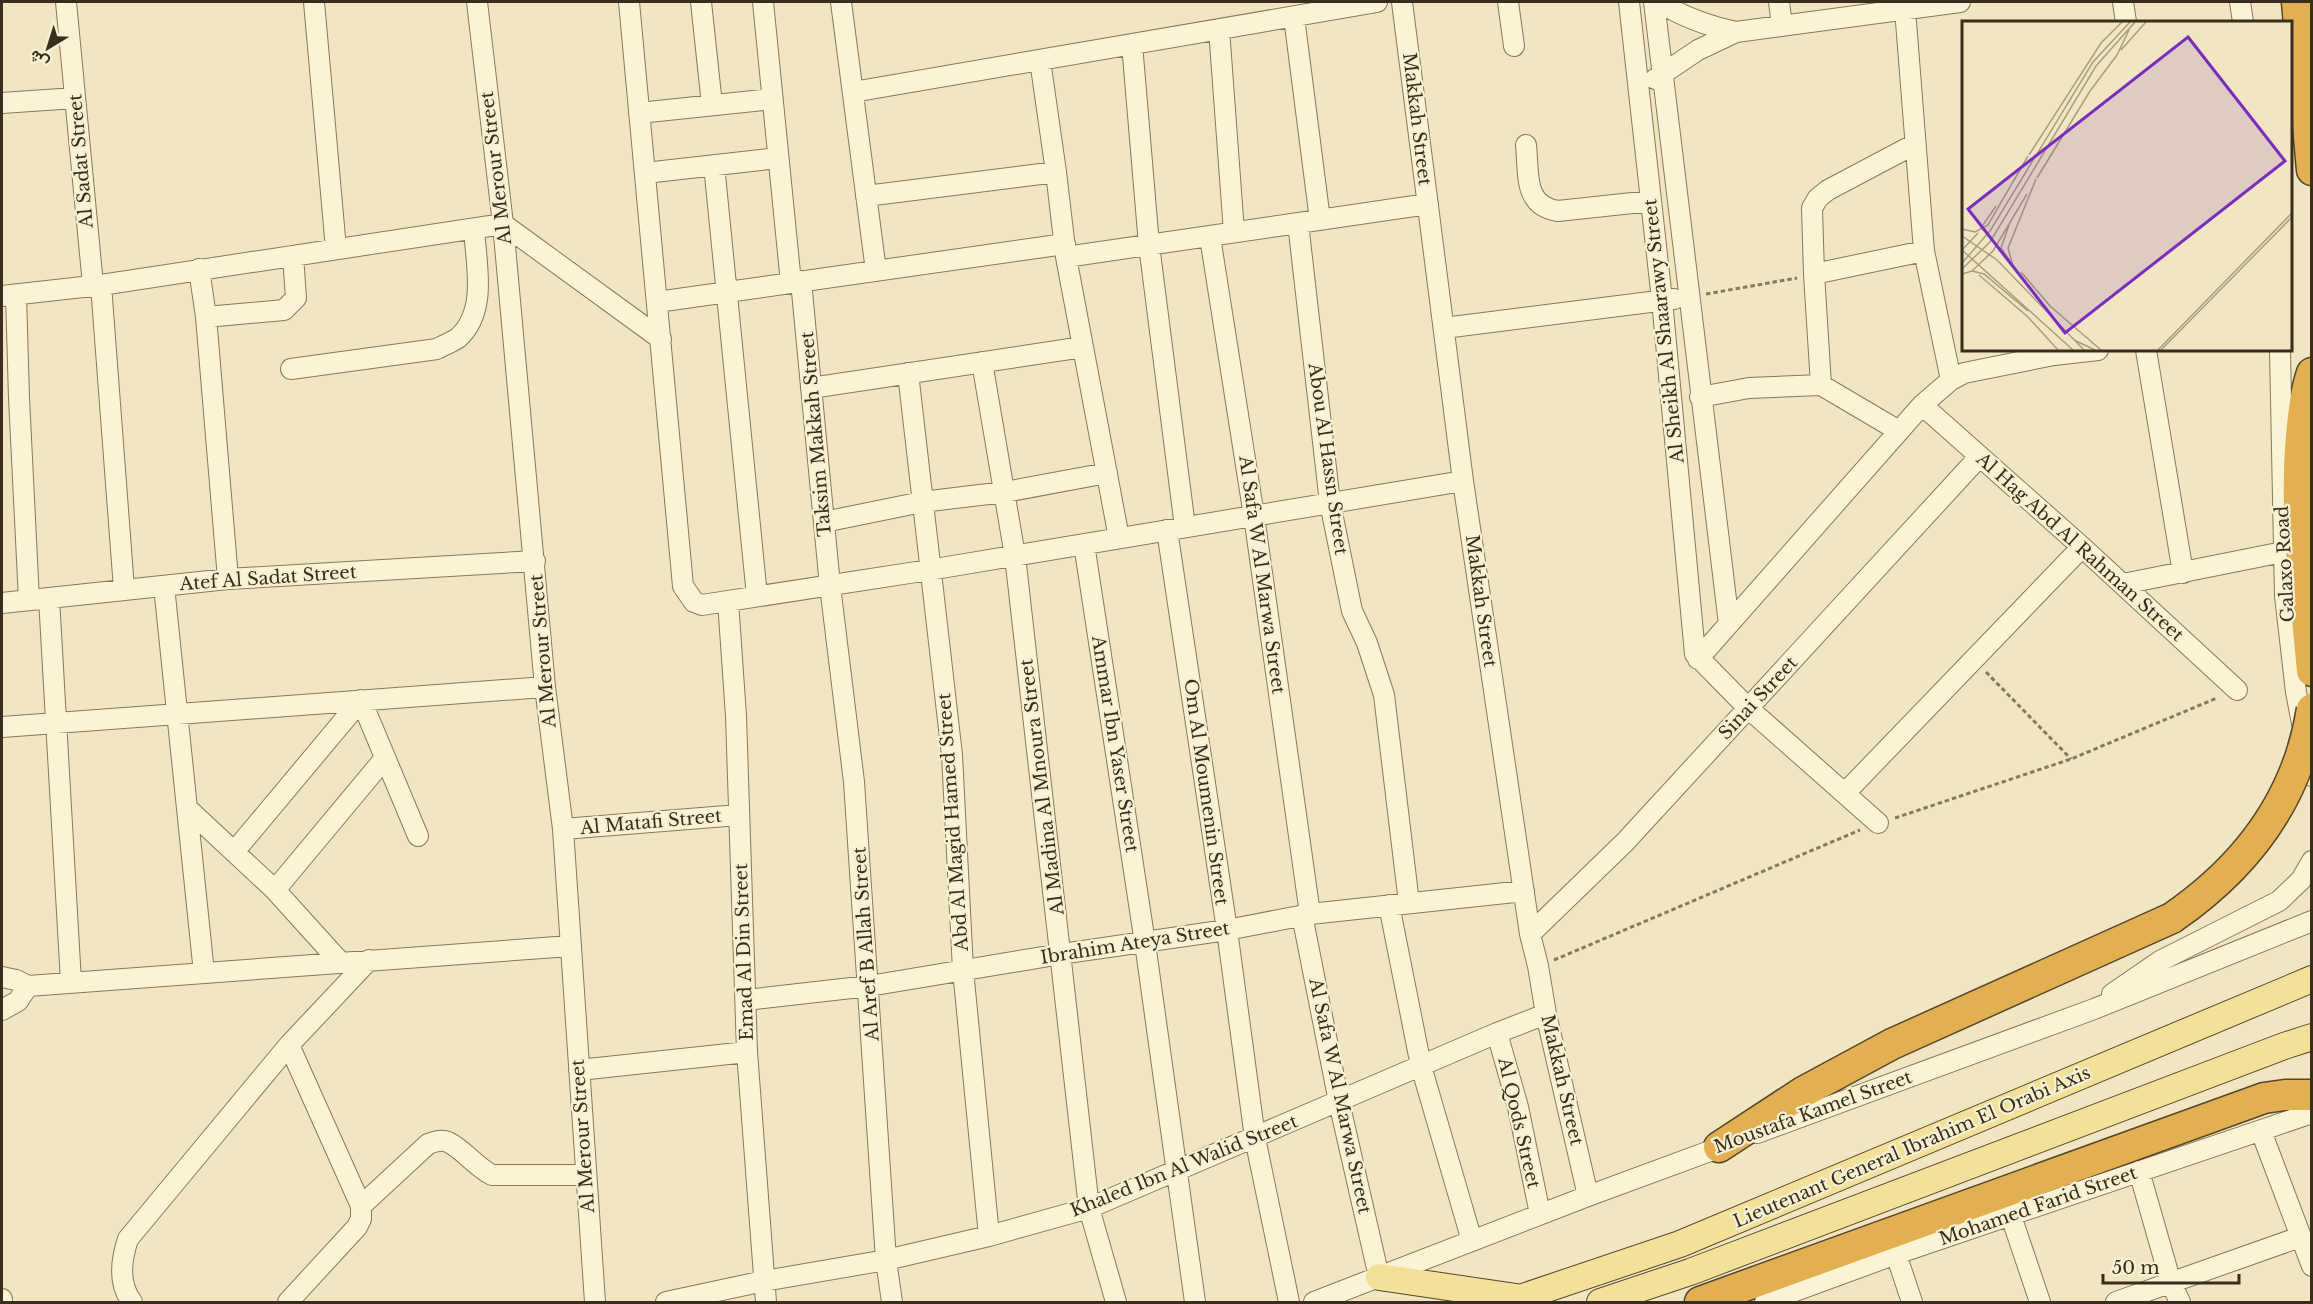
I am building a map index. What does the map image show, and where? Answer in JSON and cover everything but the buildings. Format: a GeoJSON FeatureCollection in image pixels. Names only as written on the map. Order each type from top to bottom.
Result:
{"type":"FeatureCollection","features":[{"type":"Feature","properties":{"kind":"highway"},"geometry":{"type":"LineString","coordinates":[[2297,2],[2312,170]]}},
{"type":"Feature","properties":{"kind":"highway"},"geometry":{"type":"LineString","coordinates":[[2312,373],[2302,422],[2299,484],[2299,515],[2312,670]]}},
{"type":"Feature","properties":{"kind":"highway"},"geometry":{"type":"LineString","coordinates":[[1719,1147],[1803,1092],[1883,1049],[2172,918],[2215,886],[2235,867],[2268,825],[2293,776],[2312,709]]}},
{"type":"Feature","properties":{"kind":"highway"},"geometry":{"type":"LineString","coordinates":[[1700,1302],[2264,1098],[2284,1095],[2311,1109]]}},
{"type":"Feature","properties":{"kind":"main road","name":"Lieutenant General Ibrahim El Orabi Axis"},"geometry":{"type":"LineString","coordinates":[[1515,1300],[1680,1244],[2312,979]]}},
{"type":"Feature","properties":{"kind":"main road","name":"Lieutenant General Ibrahim El Orabi Axis"},"geometry":{"type":"LineString","coordinates":[[1600,1302],[1690,1272],[2261,1054],[2312,1037]]}},
{"type":"Feature","properties":{"kind":"main road"},"geometry":{"type":"LineString","coordinates":[[1379,1276],[1515,1300]]}},
{"type":"Feature","properties":{"kind":"street","name":"Al Sadat Street"},"geometry":{"type":"LineString","coordinates":[[66,2],[97,285],[124,589]]}},
{"type":"Feature","properties":{"kind":"street"},"geometry":{"type":"LineString","coordinates":[[314,2],[336,249]]}},
{"type":"Feature","properties":{"kind":"street","name":"Al Merour Street"},"geometry":{"type":"LineString","coordinates":[[477,2],[503,224],[545,687],[562,829],[595,1302]]}},
{"type":"Feature","properties":{"kind":"street"},"geometry":{"type":"LineString","coordinates":[[629,2],[683,586],[694,602],[702,605],[830,586],[1463,481]]}},
{"type":"Feature","properties":{"kind":"street"},"geometry":{"type":"LineString","coordinates":[[701,2],[712,105]]}},
{"type":"Feature","properties":{"kind":"street","name":"Taksim Makkah Street"},"geometry":{"type":"LineString","coordinates":[[763,2],[778,158],[811,388],[830,586]]}},
{"type":"Feature","properties":{"kind":"street"},"geometry":{"type":"LineString","coordinates":[[841,2],[876,271]]}},
{"type":"Feature","properties":{"kind":"street"},"geometry":{"type":"LineString","coordinates":[[852,92],[1377,2]]}},
{"type":"Feature","properties":{"kind":"street","name":"Makkah Street"},"geometry":{"type":"LineString","coordinates":[[1402,2],[1463,481],[1530,934],[1539,966],[1546,1014],[1588,1196]]}},
{"type":"Feature","properties":{"kind":"street"},"geometry":{"type":"LineString","coordinates":[[1508,2],[1514,46]]}},
{"type":"Feature","properties":{"kind":"street","name":"Al Sheikh Al Shaarawy Street"},"geometry":{"type":"LineString","coordinates":[[1629,2],[1662,300],[1695,654],[1698,659]]}},
{"type":"Feature","properties":{"kind":"street","name":"Al Sheikh Al Shaarawy Street"},"geometry":{"type":"LineString","coordinates":[[1654,2],[1729,624]]}},
{"type":"Feature","properties":{"kind":"street"},"geometry":{"type":"LineString","coordinates":[[1659,2],[1678,14],[1706,25],[1736,32]]}},
{"type":"Feature","properties":{"kind":"street"},"geometry":{"type":"LineString","coordinates":[[1779,2],[1782,26]]}},
{"type":"Feature","properties":{"kind":"street"},"geometry":{"type":"LineString","coordinates":[[1639,92],[1698,50],[1736,32],[1782,26],[1856,8],[1905,9],[1953,2]]}},
{"type":"Feature","properties":{"kind":"street"},"geometry":{"type":"LineString","coordinates":[[2123,2],[2126,21]]}},
{"type":"Feature","properties":{"kind":"street"},"geometry":{"type":"LineString","coordinates":[[2240,2],[2243,21]]}},
{"type":"Feature","properties":{"kind":"street"},"geometry":{"type":"LineString","coordinates":[[1905,9],[1924,251],[1951,380]]}},
{"type":"Feature","properties":{"kind":"street"},"geometry":{"type":"LineString","coordinates":[[1294,17],[1320,220]]}},
{"type":"Feature","properties":{"kind":"street"},"geometry":{"type":"LineString","coordinates":[[1219,29],[1234,232]]}},
{"type":"Feature","properties":{"kind":"street","name":"Om Al Moumenin Street"},"geometry":{"type":"LineString","coordinates":[[1132,44],[1176,529],[1255,1138],[1289,1302]]}},
{"type":"Feature","properties":{"kind":"street"},"geometry":{"type":"LineString","coordinates":[[1040,60],[1066,250],[1119,538]]}},
{"type":"Feature","properties":{"kind":"street"},"geometry":{"type":"LineString","coordinates":[[2,103],[75,98]]}},
{"type":"Feature","properties":{"kind":"street"},"geometry":{"type":"LineString","coordinates":[[639,113],[772,99]]}},
{"type":"Feature","properties":{"kind":"street"},"geometry":{"type":"LineString","coordinates":[[1821,385],[1812,208],[1818,198],[1828,190],[1915,144]]}},
{"type":"Feature","properties":{"kind":"street"},"geometry":{"type":"LineString","coordinates":[[1526,145],[1531,192],[1538,204],[1546,209],[1558,211],[1651,201]]}},
{"type":"Feature","properties":{"kind":"street"},"geometry":{"type":"LineString","coordinates":[[645,173],[778,158]]}},
{"type":"Feature","properties":{"kind":"street"},"geometry":{"type":"LineString","coordinates":[[714,165],[757,596]]}},
{"type":"Feature","properties":{"kind":"street"},"geometry":{"type":"LineString","coordinates":[[866,196],[1056,172]]}},
{"type":"Feature","properties":{"kind":"street"},"geometry":{"type":"LineString","coordinates":[[657,302],[876,271],[1066,250],[1149,245],[1428,204]]}},
{"type":"Feature","properties":{"kind":"street","name":"Abou Al Hassn Street"},"geometry":{"type":"LineString","coordinates":[[1298,223],[1330,503],[1352,611],[1367,643],[1384,695],[1409,903]]}},
{"type":"Feature","properties":{"kind":"street"},"geometry":{"type":"LineString","coordinates":[[29,600],[9,296],[97,285],[503,224],[661,339]]}},
{"type":"Feature","properties":{"kind":"street"},"geometry":{"type":"LineString","coordinates":[[291,369],[437,349],[457,339],[470,324],[478,303],[474,229]]}},
{"type":"Feature","properties":{"kind":"street","name":"Al Safa W Al Marwa Street"},"geometry":{"type":"LineString","coordinates":[[1210,237],[1254,516],[1306,915],[1339,1102],[1379,1276]]}},
{"type":"Feature","properties":{"kind":"street"},"geometry":{"type":"LineString","coordinates":[[1814,274],[1924,251]]}},
{"type":"Feature","properties":{"kind":"street"},"geometry":{"type":"LineString","coordinates":[[206,317],[284,310],[296,298],[293,256]]}},
{"type":"Feature","properties":{"kind":"street"},"geometry":{"type":"LineString","coordinates":[[199,269],[206,317],[228,579]]}},
{"type":"Feature","properties":{"kind":"street"},"geometry":{"type":"LineString","coordinates":[[1444,328],[1689,296]]}},
{"type":"Feature","properties":{"kind":"street"},"geometry":{"type":"LineString","coordinates":[[811,388],[1083,347]]}},
{"type":"Feature","properties":{"kind":"street"},"geometry":{"type":"LineString","coordinates":[[1878,823],[1748,708],[1698,659],[1922,405],[1951,380],[1964,373],[2054,355],[2089,351]]}},
{"type":"Feature","properties":{"kind":"street"},"geometry":{"type":"LineString","coordinates":[[2146,351],[2183,573]]}},
{"type":"Feature","properties":{"kind":"street","name":"Galaxo Road"},"geometry":{"type":"LineString","coordinates":[[2280,351],[2283,552],[2289,641],[2312,776]]}},
{"type":"Feature","properties":{"kind":"street","name":"Al Madina Al Mnoura Street"},"geometry":{"type":"LineString","coordinates":[[982,362],[1015,556],[1089,1208],[1116,1302]]}},
{"type":"Feature","properties":{"kind":"street","name":"Abd Al Magid Hamed Street"},"geometry":{"type":"LineString","coordinates":[[908,373],[952,755],[963,970],[989,1236]]}},
{"type":"Feature","properties":{"kind":"street"},"geometry":{"type":"LineString","coordinates":[[1700,397],[1749,388],[1821,385],[1899,431]]}},
{"type":"Feature","properties":{"kind":"street","name":"Al Hag Abd Al Rahman Street"},"geometry":{"type":"LineString","coordinates":[[1922,405],[2123,584],[2237,690]]}},
{"type":"Feature","properties":{"kind":"street","name":"Sinai Street"},"geometry":{"type":"LineString","coordinates":[[1530,934],[1625,842],[1980,456]]}},
{"type":"Feature","properties":{"kind":"street"},"geometry":{"type":"LineString","coordinates":[[824,522],[922,502],[1005,492],[1107,473]]}},
{"type":"Feature","properties":{"kind":"street","name":"Ammar Ibn Yaser Street"},"geometry":{"type":"LineString","coordinates":[[1084,544],[1145,943],[1195,1302]]}},
{"type":"Feature","properties":{"kind":"street"},"geometry":{"type":"LineString","coordinates":[[1845,793],[2082,547]]}},
{"type":"Feature","properties":{"kind":"street"},"geometry":{"type":"LineString","coordinates":[[2123,584],[2283,552]]}},
{"type":"Feature","properties":{"kind":"street","name":"Atef Al Sadat Street"},"geometry":{"type":"LineString","coordinates":[[2,603],[228,579],[535,561]]}},
{"type":"Feature","properties":{"kind":"street"},"geometry":{"type":"LineString","coordinates":[[164,586],[204,973]]}},
{"type":"Feature","properties":{"kind":"street","name":"Al Aref B Allah Street"},"geometry":{"type":"LineString","coordinates":[[830,586],[854,782],[886,1260],[892,1302]]}},
{"type":"Feature","properties":{"kind":"street"},"geometry":{"type":"LineString","coordinates":[[49,598],[71,982]]}},
{"type":"Feature","properties":{"kind":"street","name":"Emad Al Din Street"},"geometry":{"type":"LineString","coordinates":[[728,601],[736,716],[747,1052],[766,1302]]}},
{"type":"Feature","properties":{"kind":"street"},"geometry":{"type":"LineString","coordinates":[[2,727],[545,687]]}},
{"type":"Feature","properties":{"kind":"street"},"geometry":{"type":"LineString","coordinates":[[361,700],[418,836]]}},
{"type":"Feature","properties":{"kind":"street"},"geometry":{"type":"LineString","coordinates":[[234,852],[361,700]]}},
{"type":"Feature","properties":{"kind":"street"},"geometry":{"type":"LineString","coordinates":[[275,890],[385,758]]}},
{"type":"Feature","properties":{"kind":"street"},"geometry":{"type":"LineString","coordinates":[[187,808],[275,890],[341,963]]}},
{"type":"Feature","properties":{"kind":"street","name":"Al Matafi Street"},"geometry":{"type":"LineString","coordinates":[[562,829],[739,815]]}},
{"type":"Feature","properties":{"kind":"street"},"geometry":{"type":"LineString","coordinates":[[2094,1009],[2145,970],[2279,901],[2301,880],[2312,861]]}},
{"type":"Feature","properties":{"kind":"street","name":"Ibrahim Ateya Street"},"geometry":{"type":"LineString","coordinates":[[746,1000],[868,986],[1061,954],[1227,930],[1306,915],[1524,891]]}},
{"type":"Feature","properties":{"kind":"street"},"geometry":{"type":"LineString","coordinates":[[1389,905],[1421,1066],[1472,1241]]}},
{"type":"Feature","properties":{"kind":"street","name":"Moustafa Kamel Street"},"geometry":{"type":"LineString","coordinates":[[1314,1302],[1540,1214],[2094,1009],[2312,921]]}},
{"type":"Feature","properties":{"kind":"street"},"geometry":{"type":"LineString","coordinates":[[2,977],[28,986],[570,946]]}},
{"type":"Feature","properties":{"kind":"street"},"geometry":{"type":"LineString","coordinates":[[132,1302],[122,1280],[122,1259],[128,1239],[289,1045],[369,960]]}},
{"type":"Feature","properties":{"kind":"street"},"geometry":{"type":"LineString","coordinates":[[2,1010],[18,1001],[28,986]]}},
{"type":"Feature","properties":{"kind":"street","name":"Khaled Ibn Al Walid Street"},"geometry":{"type":"LineString","coordinates":[[666,1302],[764,1281],[886,1260],[989,1236],[1089,1208],[1546,1014]]}},
{"type":"Feature","properties":{"kind":"street","name":"Al Qods Street"},"geometry":{"type":"LineString","coordinates":[[1497,1033],[1518,1107],[1540,1214]]}},
{"type":"Feature","properties":{"kind":"street"},"geometry":{"type":"LineString","coordinates":[[288,1302],[357,1227],[361,1219],[361,1206],[289,1045]]}},
{"type":"Feature","properties":{"kind":"street"},"geometry":{"type":"LineString","coordinates":[[579,1070],[747,1052]]}},
{"type":"Feature","properties":{"kind":"street","name":"Mohamed Farid Street"},"geometry":{"type":"LineString","coordinates":[[1767,1302],[1896,1254],[2260,1131],[2311,1109]]}},
{"type":"Feature","properties":{"kind":"street"},"geometry":{"type":"LineString","coordinates":[[2260,1131],[2312,1266]]}},
{"type":"Feature","properties":{"kind":"street"},"geometry":{"type":"LineString","coordinates":[[361,1206],[428,1144],[442,1140],[449,1142],[478,1167],[492,1175],[586,1175]]}},
{"type":"Feature","properties":{"kind":"street"},"geometry":{"type":"LineString","coordinates":[[2139,1171],[2171,1283],[2180,1302]]}},
{"type":"Feature","properties":{"kind":"street"},"geometry":{"type":"LineString","coordinates":[[2011,1216],[2040,1302]]}},
{"type":"Feature","properties":{"kind":"street"},"geometry":{"type":"LineString","coordinates":[[2116,1302],[2300,1237]]}},
{"type":"Feature","properties":{"kind":"street"},"geometry":{"type":"LineString","coordinates":[[1896,1254],[1912,1302]]}},
{"type":"Feature","properties":{"kind":"path"},"geometry":{"type":"LineString","coordinates":[[1689,296],[1757,286],[1814,274]]}},
{"type":"Feature","properties":{"kind":"path"},"geometry":{"type":"LineString","coordinates":[[1974,660],[2071,759]]}}]}
